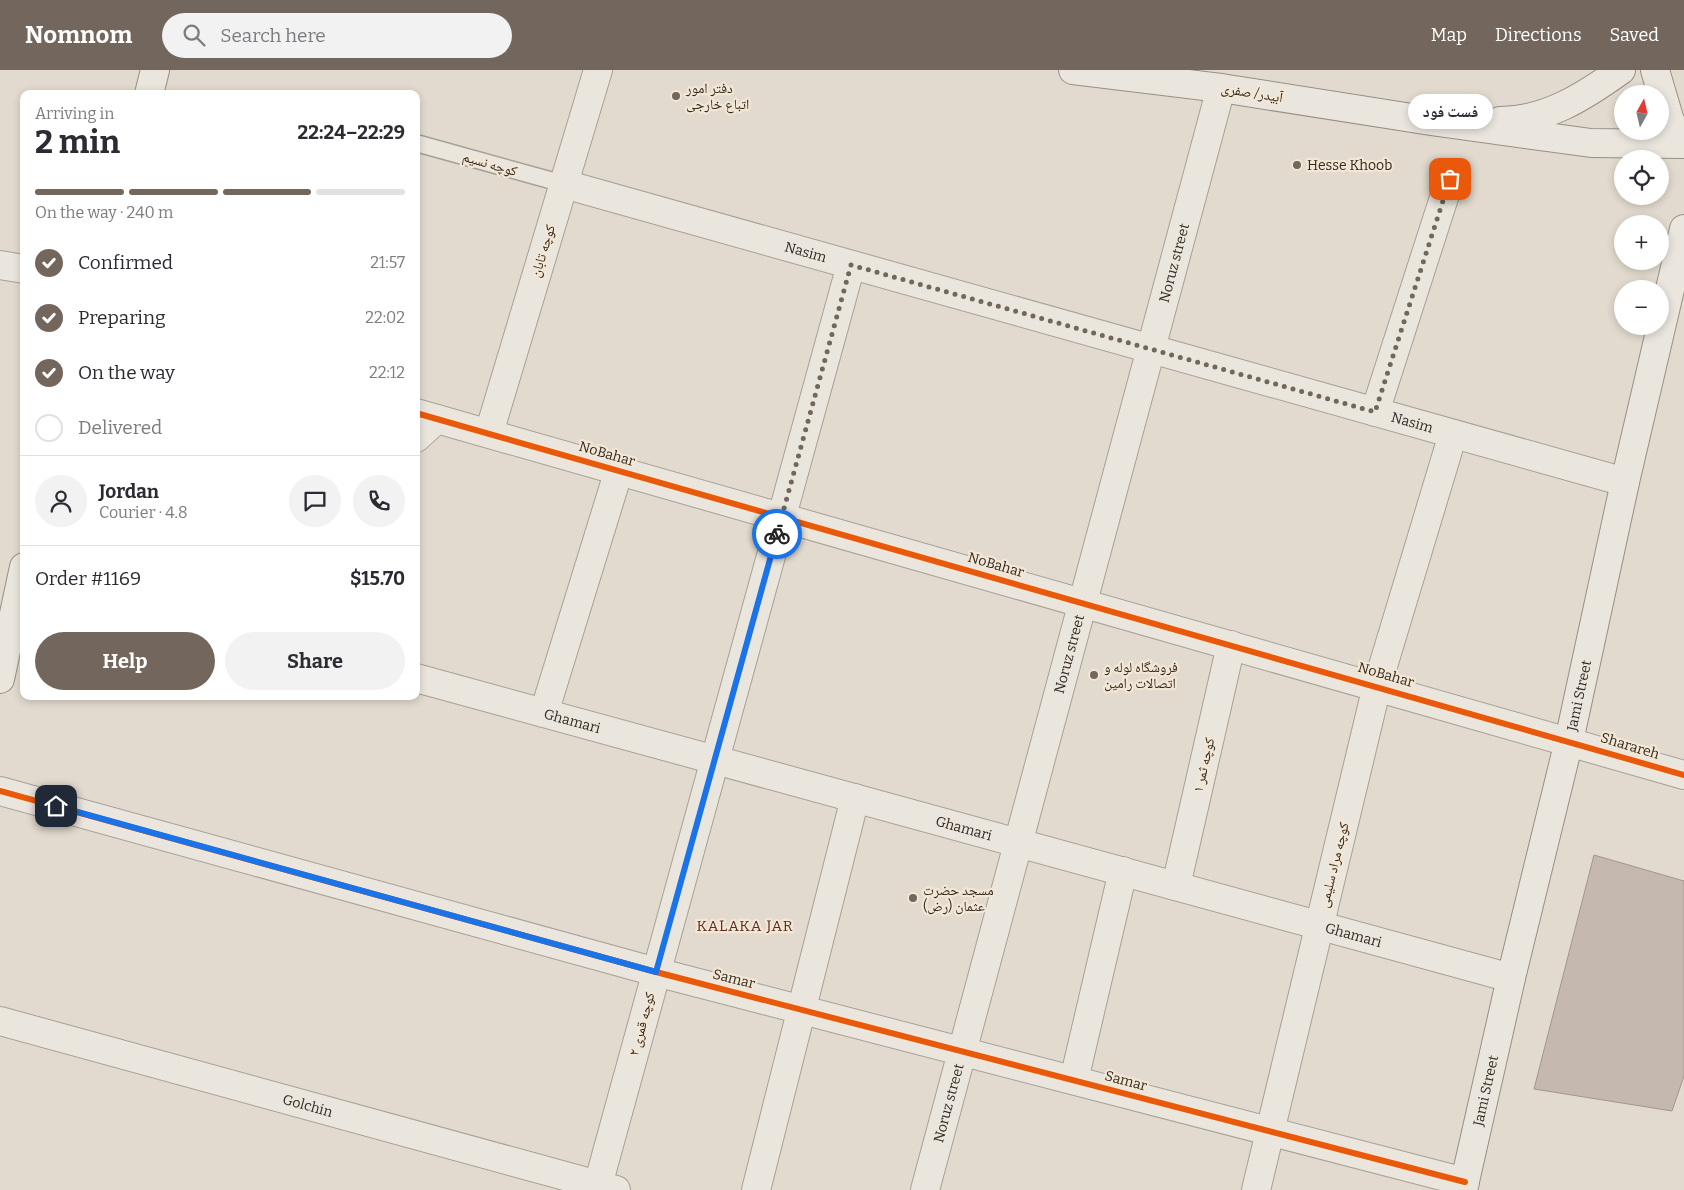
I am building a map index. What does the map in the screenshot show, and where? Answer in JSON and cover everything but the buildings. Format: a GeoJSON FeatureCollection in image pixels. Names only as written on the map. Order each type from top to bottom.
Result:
{"type":"FeatureCollection","features":[{"type":"Feature","properties":{"kind":"street"},"geometry":{"type":"LineString","coordinates":[[149,90],[155,70]]}},
{"type":"Feature","properties":{"kind":"street","name":"کوچه تابان"},"geometry":{"type":"LineString","coordinates":[[489,433],[598,70]]}},
{"type":"Feature","properties":{"kind":"street","name":"آبیدر/ صفری"},"geometry":{"type":"LineString","coordinates":[[1073,70],[1174,76],[1221,88],[1431,121]]}},
{"type":"Feature","properties":{"kind":"street"},"geometry":{"type":"LineString","coordinates":[[1431,121],[1522,121],[1560,108],[1589,93],[1621,70]]}},
{"type":"Feature","properties":{"kind":"street"},"geometry":{"type":"LineString","coordinates":[[1655,70],[1670,121],[1684,143]]}},
{"type":"Feature","properties":{"kind":"street","name":"Noruz street"},"geometry":{"type":"LineString","coordinates":[[925,1190],[1221,88]]}},
{"type":"Feature","properties":{"kind":"street"},"geometry":{"type":"LineString","coordinates":[[1431,121],[1591,143],[1684,143]]}},
{"type":"Feature","properties":{"kind":"street"},"geometry":{"type":"LineString","coordinates":[[1375,412],[1450,179]]}},
{"type":"Feature","properties":{"kind":"street","name":"Nasim"},"geometry":{"type":"LineString","coordinates":[[564,184],[1625,482]]}},
{"type":"Feature","properties":{"kind":"street","name":"Jami Street"},"geometry":{"type":"LineString","coordinates":[[1464,1186],[1511,978],[1569,741],[1625,482],[1684,230]]}},
{"type":"Feature","properties":{"kind":"street"},"geometry":{"type":"LineString","coordinates":[[0,265],[20,268]]}},
{"type":"Feature","properties":{"kind":"street","name":"کوچه قمری ۲"},"geometry":{"type":"LineString","coordinates":[[607,1188],[656,972],[851,265]]}},
{"type":"Feature","properties":{"kind":"street"},"geometry":{"type":"LineString","coordinates":[[420,430],[427,416]]}},
{"type":"Feature","properties":{"kind":"street","name":"NoBahar"},"geometry":{"type":"LineString","coordinates":[[427,416],[1569,741]]}},
{"type":"Feature","properties":{"kind":"street","name":"کوچه مراد سلیمی"},"geometry":{"type":"LineString","coordinates":[[1256,1190],[1377,686],[1454,434]]}},
{"type":"Feature","properties":{"kind":"street"},"geometry":{"type":"LineString","coordinates":[[544,713],[619,470]]}},
{"type":"Feature","properties":{"kind":"street"},"geometry":{"type":"LineString","coordinates":[[0,679],[20,587]]}},
{"type":"Feature","properties":{"kind":"street","name":"کوچه ثمر ۱"},"geometry":{"type":"LineString","coordinates":[[1176,886],[1231,645]]}},
{"type":"Feature","properties":{"kind":"street","name":"Ghamari"},"geometry":{"type":"LineString","coordinates":[[420,679],[1511,978]]}},
{"type":"Feature","properties":{"kind":"street","name":"Sharareh"},"geometry":{"type":"LineString","coordinates":[[1569,741],[1684,775]]}},
{"type":"Feature","properties":{"kind":"street","name":"Samar"},"geometry":{"type":"LineString","coordinates":[[0,791],[656,972],[1270,1131],[1464,1186]]}},
{"type":"Feature","properties":{"kind":"street"},"geometry":{"type":"LineString","coordinates":[[756,1190],[855,798]]}},
{"type":"Feature","properties":{"kind":"street"},"geometry":{"type":"LineString","coordinates":[[1074,1080],[1123,872]]}},
{"type":"Feature","properties":{"kind":"street","name":"Golchin"},"geometry":{"type":"LineString","coordinates":[[0,1021],[607,1188]]}},
{"type":"Feature","properties":{"kind":"lane","name":"کوچه نسیم"},"geometry":{"type":"LineString","coordinates":[[420,144],[564,184]]}},
{"type":"Feature","properties":{"kind":"cycle path"},"geometry":{"type":"LineString","coordinates":[[420,414],[1684,775]]}},
{"type":"Feature","properties":{"kind":"cycle path"},"geometry":{"type":"LineString","coordinates":[[0,791],[656,972],[1465,1182]]}},
{"type":"Feature","properties":{"kind":"way so far"},"geometry":{"type":"LineString","coordinates":[[777,534],[851,265],[1375,412],[1450,179]]}},
{"type":"Feature","properties":{"kind":"place","name":"دفتر امور اتباع خارجی"},"geometry":{"type":"Point","coordinates":[676,96]}},
{"type":"Feature","properties":{"kind":"place","name":"Hesse Khoob"},"geometry":{"type":"Point","coordinates":[1297,165]}},
{"type":"Feature","properties":{"kind":"place","name":"فست فود"},"geometry":{"type":"Point","coordinates":[1450,179]}},
{"type":"Feature","properties":{"kind":"place","name":"فروشگاه لوله و اتصالات رامین"},"geometry":{"type":"Point","coordinates":[1094,675]}},
{"type":"Feature","properties":{"kind":"place","name":"مسجد حضرت عثمان (رض)"},"geometry":{"type":"Point","coordinates":[913,898]}},
{"type":"Feature","properties":{"kind":"district","name":"KALAKA JAR"},"geometry":{"type":"Point","coordinates":[745,926]}},
{"type":"Feature","properties":{"kind":"route"},"geometry":{"type":"LineString","coordinates":[[56,806],[656,972],[777,534]]}}]}
